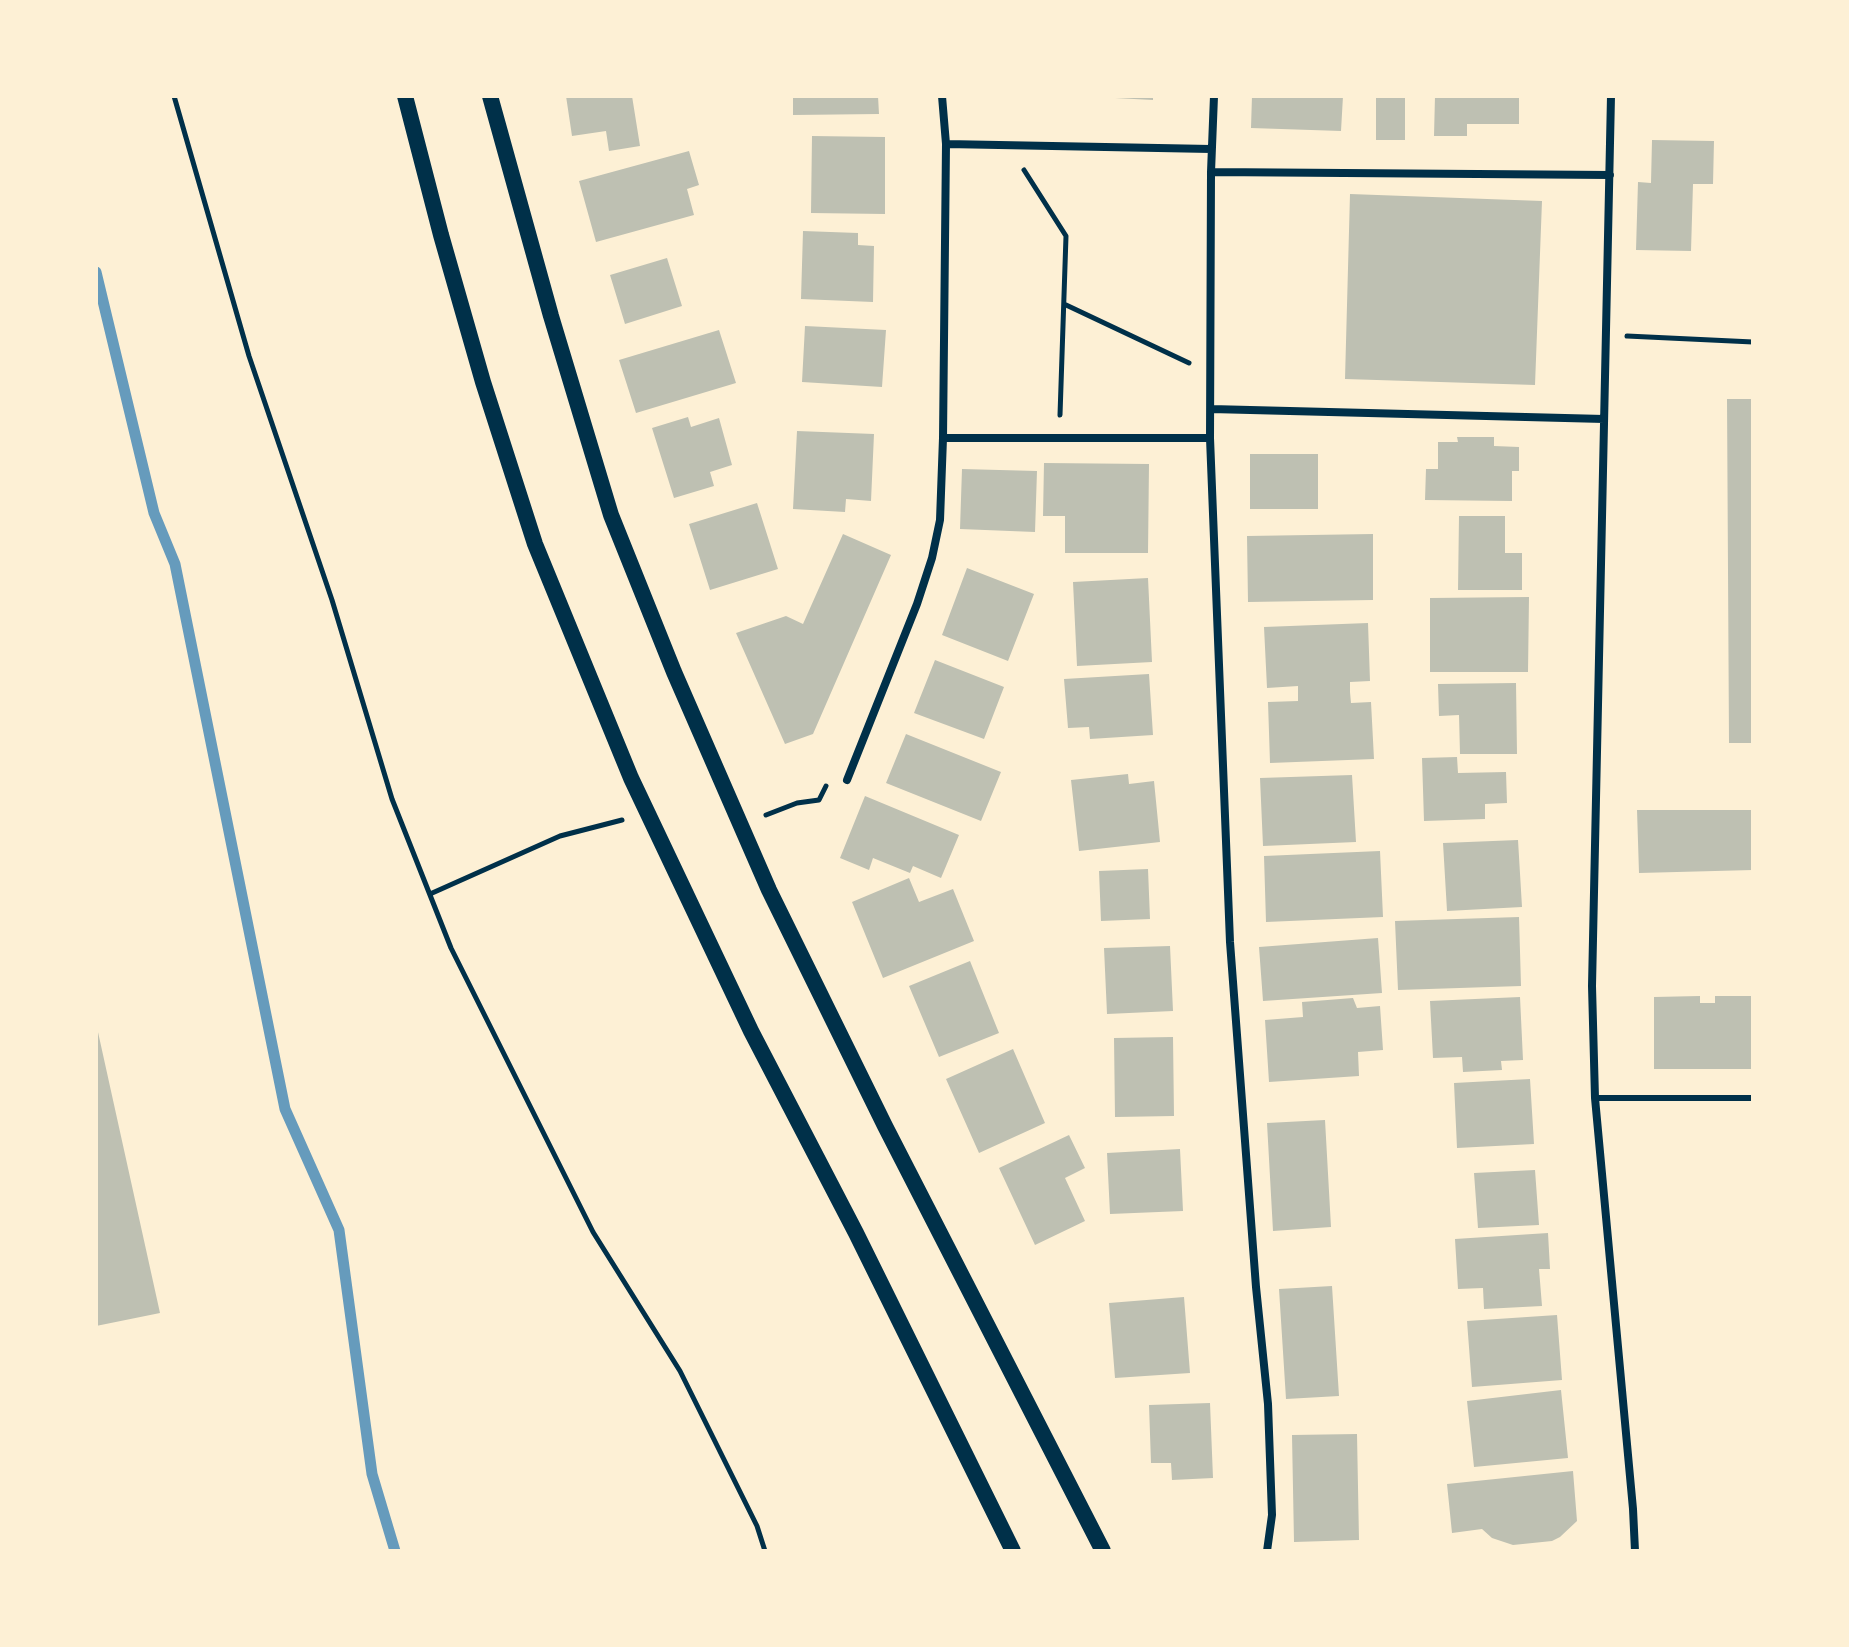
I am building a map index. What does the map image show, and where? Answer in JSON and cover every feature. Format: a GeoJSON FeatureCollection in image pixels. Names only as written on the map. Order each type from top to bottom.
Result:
{"type":"FeatureCollection","features":[{"type":"Feature","properties":{"kind":"main road"},"geometry":{"type":"LineString","coordinates":[[405,96],[483,382],[535,544],[631,778],[751,1031],[856,1233],[1013,1551]]}},
{"type":"Feature","properties":{"kind":"main road"},"geometry":{"type":"LineString","coordinates":[[490,96],[551,316],[611,515],[674,672],[776,904],[885,1126],[1103,1551]]}},
{"type":"Feature","properties":{"kind":"street"},"geometry":{"type":"LineString","coordinates":[[847,780],[917,604],[940,520],[946,144],[942,96]]}},
{"type":"Feature","properties":{"kind":"street"},"geometry":{"type":"LineString","coordinates":[[1214,96],[1210,438],[1230,942],[1268,1404],[1272,1515],[1267,1551]]}},
{"type":"Feature","properties":{"kind":"street"},"geometry":{"type":"LineString","coordinates":[[1611,96],[1592,986],[1595,1098],[1635,1551]]}},
{"type":"Feature","properties":{"kind":"street"},"geometry":{"type":"LineString","coordinates":[[946,144],[1211,149]]}},
{"type":"Feature","properties":{"kind":"street"},"geometry":{"type":"LineString","coordinates":[[1211,172],[1610,175]]}},
{"type":"Feature","properties":{"kind":"street"},"geometry":{"type":"LineString","coordinates":[[1211,409],[1604,419]]}},
{"type":"Feature","properties":{"kind":"street"},"geometry":{"type":"LineString","coordinates":[[943,438],[1210,438]]}},
{"type":"Feature","properties":{"kind":"lane"},"geometry":{"type":"LineString","coordinates":[[1595,1098],[1753,1098]]}},
{"type":"Feature","properties":{"kind":"path"},"geometry":{"type":"LineString","coordinates":[[174,96],[249,356],[332,600],[392,799],[451,948],[593,1232],[680,1371],[757,1526],[765,1551]]}},
{"type":"Feature","properties":{"kind":"path"},"geometry":{"type":"LineString","coordinates":[[1009,145],[1066,236],[1059,439]]}},
{"type":"Feature","properties":{"kind":"path"},"geometry":{"type":"LineString","coordinates":[[1064,304],[1210,374]]}},
{"type":"Feature","properties":{"kind":"path"},"geometry":{"type":"LineString","coordinates":[[1606,335],[1753,342]]}},
{"type":"Feature","properties":{"kind":"path"},"geometry":{"type":"LineString","coordinates":[[765,815],[797,803],[819,800],[827,783]]}},
{"type":"Feature","properties":{"kind":"path"},"geometry":{"type":"LineString","coordinates":[[430,894],[560,836],[624,819]]}},
{"type":"Feature","properties":{"kind":"building"},"geometry":{"type":"Polygon","coordinates":[[[566,96],[632,96],[640,146],[609,151],[606,131],[572,136],[566,96]]]}},
{"type":"Feature","properties":{"kind":"building"},"geometry":{"type":"Polygon","coordinates":[[[793,96],[878,96],[879,114],[793,115],[793,96]]]}},
{"type":"Feature","properties":{"kind":"building"},"geometry":{"type":"Polygon","coordinates":[[[1153,96],[1153,100],[1115,98],[1153,96]]]}},
{"type":"Feature","properties":{"kind":"building"},"geometry":{"type":"Polygon","coordinates":[[[1252,96],[1343,96],[1341,131],[1251,128],[1252,96]]]}},
{"type":"Feature","properties":{"kind":"building"},"geometry":{"type":"Polygon","coordinates":[[[1376,96],[1405,96],[1405,140],[1376,140],[1376,96]]]}},
{"type":"Feature","properties":{"kind":"building"},"geometry":{"type":"Polygon","coordinates":[[[1435,96],[1519,96],[1519,124],[1467,124],[1467,136],[1434,136],[1435,96]]]}},
{"type":"Feature","properties":{"kind":"building"},"geometry":{"type":"Polygon","coordinates":[[[812,136],[885,137],[885,214],[811,213],[812,136]]]}},
{"type":"Feature","properties":{"kind":"building"},"geometry":{"type":"Polygon","coordinates":[[[1652,140],[1714,141],[1713,184],[1693,184],[1691,251],[1636,250],[1638,182],[1651,183],[1652,140]]]}},
{"type":"Feature","properties":{"kind":"building"},"geometry":{"type":"Polygon","coordinates":[[[689,151],[699,185],[687,189],[694,215],[596,242],[579,181],[689,151]]]}},
{"type":"Feature","properties":{"kind":"building"},"geometry":{"type":"Polygon","coordinates":[[[1350,194],[1542,201],[1535,385],[1345,379],[1350,194]]]}},
{"type":"Feature","properties":{"kind":"building"},"geometry":{"type":"Polygon","coordinates":[[[803,231],[858,233],[858,245],[874,246],[873,302],[801,299],[803,231]]]}},
{"type":"Feature","properties":{"kind":"building"},"geometry":{"type":"Polygon","coordinates":[[[667,258],[682,306],[625,324],[610,275],[667,258]]]}},
{"type":"Feature","properties":{"kind":"building"},"geometry":{"type":"Polygon","coordinates":[[[805,326],[886,330],[882,387],[802,382],[805,326]]]}},
{"type":"Feature","properties":{"kind":"building"},"geometry":{"type":"Polygon","coordinates":[[[719,330],[736,383],[636,413],[619,360],[719,330]]]}},
{"type":"Feature","properties":{"kind":"building"},"geometry":{"type":"Polygon","coordinates":[[[1727,399],[1753,399],[1753,743],[1729,743],[1727,399]]]}},
{"type":"Feature","properties":{"kind":"building"},"geometry":{"type":"Polygon","coordinates":[[[688,417],[691,427],[719,418],[732,465],[710,472],[714,486],[674,498],[652,428],[688,417]]]}},
{"type":"Feature","properties":{"kind":"building"},"geometry":{"type":"Polygon","coordinates":[[[797,431],[874,434],[871,501],[846,499],[845,512],[793,509],[797,431]]]}},
{"type":"Feature","properties":{"kind":"building"},"geometry":{"type":"Polygon","coordinates":[[[1457,437],[1494,437],[1494,446],[1519,447],[1519,471],[1512,471],[1512,501],[1425,500],[1426,469],[1438,469],[1438,442],[1458,442],[1457,437]]]}},
{"type":"Feature","properties":{"kind":"building"},"geometry":{"type":"Polygon","coordinates":[[[1250,454],[1318,454],[1318,509],[1250,509],[1250,454]]]}},
{"type":"Feature","properties":{"kind":"building"},"geometry":{"type":"Polygon","coordinates":[[[1044,463],[1149,464],[1148,553],[1065,553],[1065,516],[1043,516],[1044,463]]]}},
{"type":"Feature","properties":{"kind":"building"},"geometry":{"type":"Polygon","coordinates":[[[962,469],[1037,471],[1035,532],[960,529],[962,469]]]}},
{"type":"Feature","properties":{"kind":"building"},"geometry":{"type":"Polygon","coordinates":[[[757,503],[778,569],[710,590],[689,524],[757,503]]]}},
{"type":"Feature","properties":{"kind":"building"},"geometry":{"type":"Polygon","coordinates":[[[1459,516],[1505,516],[1505,553],[1522,553],[1522,590],[1458,590],[1459,516]]]}},
{"type":"Feature","properties":{"kind":"building"},"geometry":{"type":"Polygon","coordinates":[[[843,534],[891,555],[813,734],[785,744],[736,633],[786,616],[803,624],[843,534]]]}},
{"type":"Feature","properties":{"kind":"building"},"geometry":{"type":"Polygon","coordinates":[[[1373,534],[1373,600],[1248,602],[1247,536],[1373,534]]]}},
{"type":"Feature","properties":{"kind":"building"},"geometry":{"type":"Polygon","coordinates":[[[967,568],[1034,594],[1008,661],[942,635],[967,568]]]}},
{"type":"Feature","properties":{"kind":"building"},"geometry":{"type":"Polygon","coordinates":[[[1148,578],[1152,662],[1077,666],[1073,582],[1148,578]]]}},
{"type":"Feature","properties":{"kind":"building"},"geometry":{"type":"Polygon","coordinates":[[[1529,597],[1528,672],[1430,672],[1430,598],[1529,597]]]}},
{"type":"Feature","properties":{"kind":"building"},"geometry":{"type":"Polygon","coordinates":[[[1368,623],[1370,681],[1350,682],[1350,692],[1351,703],[1371,702],[1374,759],[1270,763],[1268,702],[1298,701],[1298,686],[1267,688],[1264,627],[1368,623]]]}},
{"type":"Feature","properties":{"kind":"building"},"geometry":{"type":"Polygon","coordinates":[[[935,660],[1004,687],[984,739],[914,713],[935,660]]]}},
{"type":"Feature","properties":{"kind":"building"},"geometry":{"type":"Polygon","coordinates":[[[1149,674],[1153,735],[1090,739],[1089,727],[1068,728],[1064,679],[1149,674]]]}},
{"type":"Feature","properties":{"kind":"building"},"geometry":{"type":"Polygon","coordinates":[[[1516,683],[1517,754],[1460,754],[1459,715],[1439,716],[1438,684],[1516,683]]]}},
{"type":"Feature","properties":{"kind":"building"},"geometry":{"type":"Polygon","coordinates":[[[906,734],[1001,772],[981,821],[886,783],[906,734]]]}},
{"type":"Feature","properties":{"kind":"building"},"geometry":{"type":"Polygon","coordinates":[[[1457,757],[1458,773],[1506,772],[1507,803],[1485,804],[1485,819],[1424,821],[1422,758],[1457,757]]]}},
{"type":"Feature","properties":{"kind":"building"},"geometry":{"type":"Polygon","coordinates":[[[1128,774],[1129,784],[1154,781],[1160,842],[1079,851],[1071,780],[1128,774]]]}},
{"type":"Feature","properties":{"kind":"building"},"geometry":{"type":"Polygon","coordinates":[[[1352,775],[1356,842],[1263,846],[1260,778],[1352,775]]]}},
{"type":"Feature","properties":{"kind":"building"},"geometry":{"type":"Polygon","coordinates":[[[865,796],[959,835],[941,878],[913,866],[910,873],[873,858],[869,870],[840,858],[865,796]]]}},
{"type":"Feature","properties":{"kind":"building"},"geometry":{"type":"Polygon","coordinates":[[[1637,810],[1753,810],[1753,870],[1639,873],[1637,810]]]}},
{"type":"Feature","properties":{"kind":"building"},"geometry":{"type":"Polygon","coordinates":[[[1518,840],[1522,907],[1447,911],[1443,843],[1518,840]]]}},
{"type":"Feature","properties":{"kind":"building"},"geometry":{"type":"Polygon","coordinates":[[[1380,851],[1383,917],[1266,922],[1264,856],[1380,851]]]}},
{"type":"Feature","properties":{"kind":"building"},"geometry":{"type":"Polygon","coordinates":[[[1148,869],[1150,919],[1101,921],[1099,871],[1148,869]]]}},
{"type":"Feature","properties":{"kind":"building"},"geometry":{"type":"Polygon","coordinates":[[[909,878],[919,902],[953,889],[974,941],[883,978],[852,902],[909,878]]]}},
{"type":"Feature","properties":{"kind":"building"},"geometry":{"type":"Polygon","coordinates":[[[1519,917],[1521,986],[1398,990],[1395,921],[1519,917]]]}},
{"type":"Feature","properties":{"kind":"building"},"geometry":{"type":"Polygon","coordinates":[[[1378,938],[1382,993],[1263,1001],[1259,947],[1378,938]]]}},
{"type":"Feature","properties":{"kind":"building"},"geometry":{"type":"Polygon","coordinates":[[[1170,946],[1173,1011],[1107,1014],[1104,948],[1170,946]]]}},
{"type":"Feature","properties":{"kind":"building"},"geometry":{"type":"Polygon","coordinates":[[[970,961],[999,1033],[939,1057],[909,986],[970,961]]]}},
{"type":"Feature","properties":{"kind":"building"},"geometry":{"type":"Polygon","coordinates":[[[1700,996],[1700,1003],[1715,1003],[1715,996],[1753,996],[1753,1069],[1654,1069],[1654,997],[1700,996]]]}},
{"type":"Feature","properties":{"kind":"building"},"geometry":{"type":"Polygon","coordinates":[[[1520,997],[1523,1060],[1501,1061],[1502,1070],[1463,1072],[1462,1057],[1433,1058],[1430,1001],[1520,997]]]}},
{"type":"Feature","properties":{"kind":"building"},"geometry":{"type":"Polygon","coordinates":[[[1353,998],[1357,1008],[1380,1006],[1383,1050],[1358,1052],[1359,1076],[1269,1082],[1265,1020],[1303,1017],[1302,1002],[1353,998]]]}},
{"type":"Feature","properties":{"kind":"building"},"geometry":{"type":"Polygon","coordinates":[[[96,1023],[160,1313],[96,1326],[96,1023]]]}},
{"type":"Feature","properties":{"kind":"building"},"geometry":{"type":"Polygon","coordinates":[[[1173,1037],[1174,1116],[1115,1117],[1114,1038],[1173,1037]]]}},
{"type":"Feature","properties":{"kind":"building"},"geometry":{"type":"Polygon","coordinates":[[[1013,1049],[1045,1123],[979,1153],[946,1079],[1013,1049]]]}},
{"type":"Feature","properties":{"kind":"building"},"geometry":{"type":"Polygon","coordinates":[[[1530,1079],[1534,1144],[1457,1148],[1454,1083],[1530,1079]]]}},
{"type":"Feature","properties":{"kind":"building"},"geometry":{"type":"Polygon","coordinates":[[[1325,1120],[1331,1227],[1273,1231],[1267,1123],[1325,1120]]]}},
{"type":"Feature","properties":{"kind":"building"},"geometry":{"type":"Polygon","coordinates":[[[1069,1135],[1085,1168],[1065,1178],[1085,1221],[1035,1245],[999,1168],[1069,1135]]]}},
{"type":"Feature","properties":{"kind":"building"},"geometry":{"type":"Polygon","coordinates":[[[1180,1149],[1183,1211],[1110,1214],[1107,1153],[1180,1149]]]}},
{"type":"Feature","properties":{"kind":"building"},"geometry":{"type":"Polygon","coordinates":[[[1535,1170],[1539,1225],[1478,1228],[1474,1173],[1535,1170]]]}},
{"type":"Feature","properties":{"kind":"building"},"geometry":{"type":"Polygon","coordinates":[[[1548,1233],[1550,1269],[1539,1269],[1542,1306],[1484,1309],[1483,1288],[1458,1289],[1455,1239],[1548,1233]]]}},
{"type":"Feature","properties":{"kind":"building"},"geometry":{"type":"Polygon","coordinates":[[[1332,1286],[1339,1396],[1286,1399],[1279,1289],[1332,1286]]]}},
{"type":"Feature","properties":{"kind":"building"},"geometry":{"type":"Polygon","coordinates":[[[1184,1297],[1190,1373],[1115,1378],[1109,1303],[1184,1297]]]}},
{"type":"Feature","properties":{"kind":"building"},"geometry":{"type":"Polygon","coordinates":[[[1557,1315],[1562,1380],[1472,1387],[1467,1321],[1557,1315]]]}},
{"type":"Feature","properties":{"kind":"building"},"geometry":{"type":"Polygon","coordinates":[[[1561,1390],[1568,1458],[1474,1467],[1467,1401],[1561,1390]]]}},
{"type":"Feature","properties":{"kind":"building"},"geometry":{"type":"Polygon","coordinates":[[[1210,1403],[1213,1478],[1172,1480],[1171,1463],[1151,1463],[1149,1405],[1210,1403]]]}},
{"type":"Feature","properties":{"kind":"building"},"geometry":{"type":"Polygon","coordinates":[[[1357,1434],[1359,1540],[1294,1542],[1292,1435],[1357,1434]]]}},
{"type":"Feature","properties":{"kind":"building"},"geometry":{"type":"Polygon","coordinates":[[[1573,1471],[1577,1521],[1560,1537],[1552,1541],[1513,1545],[1492,1538],[1482,1529],[1452,1533],[1447,1484],[1573,1471]]]}},
{"type":"Feature","properties":{"kind":"waterway"},"geometry":{"type":"LineString","coordinates":[[96,272],[154,513],[175,564],[285,1109],[339,1230],[372,1474],[395,1551]]}}]}
